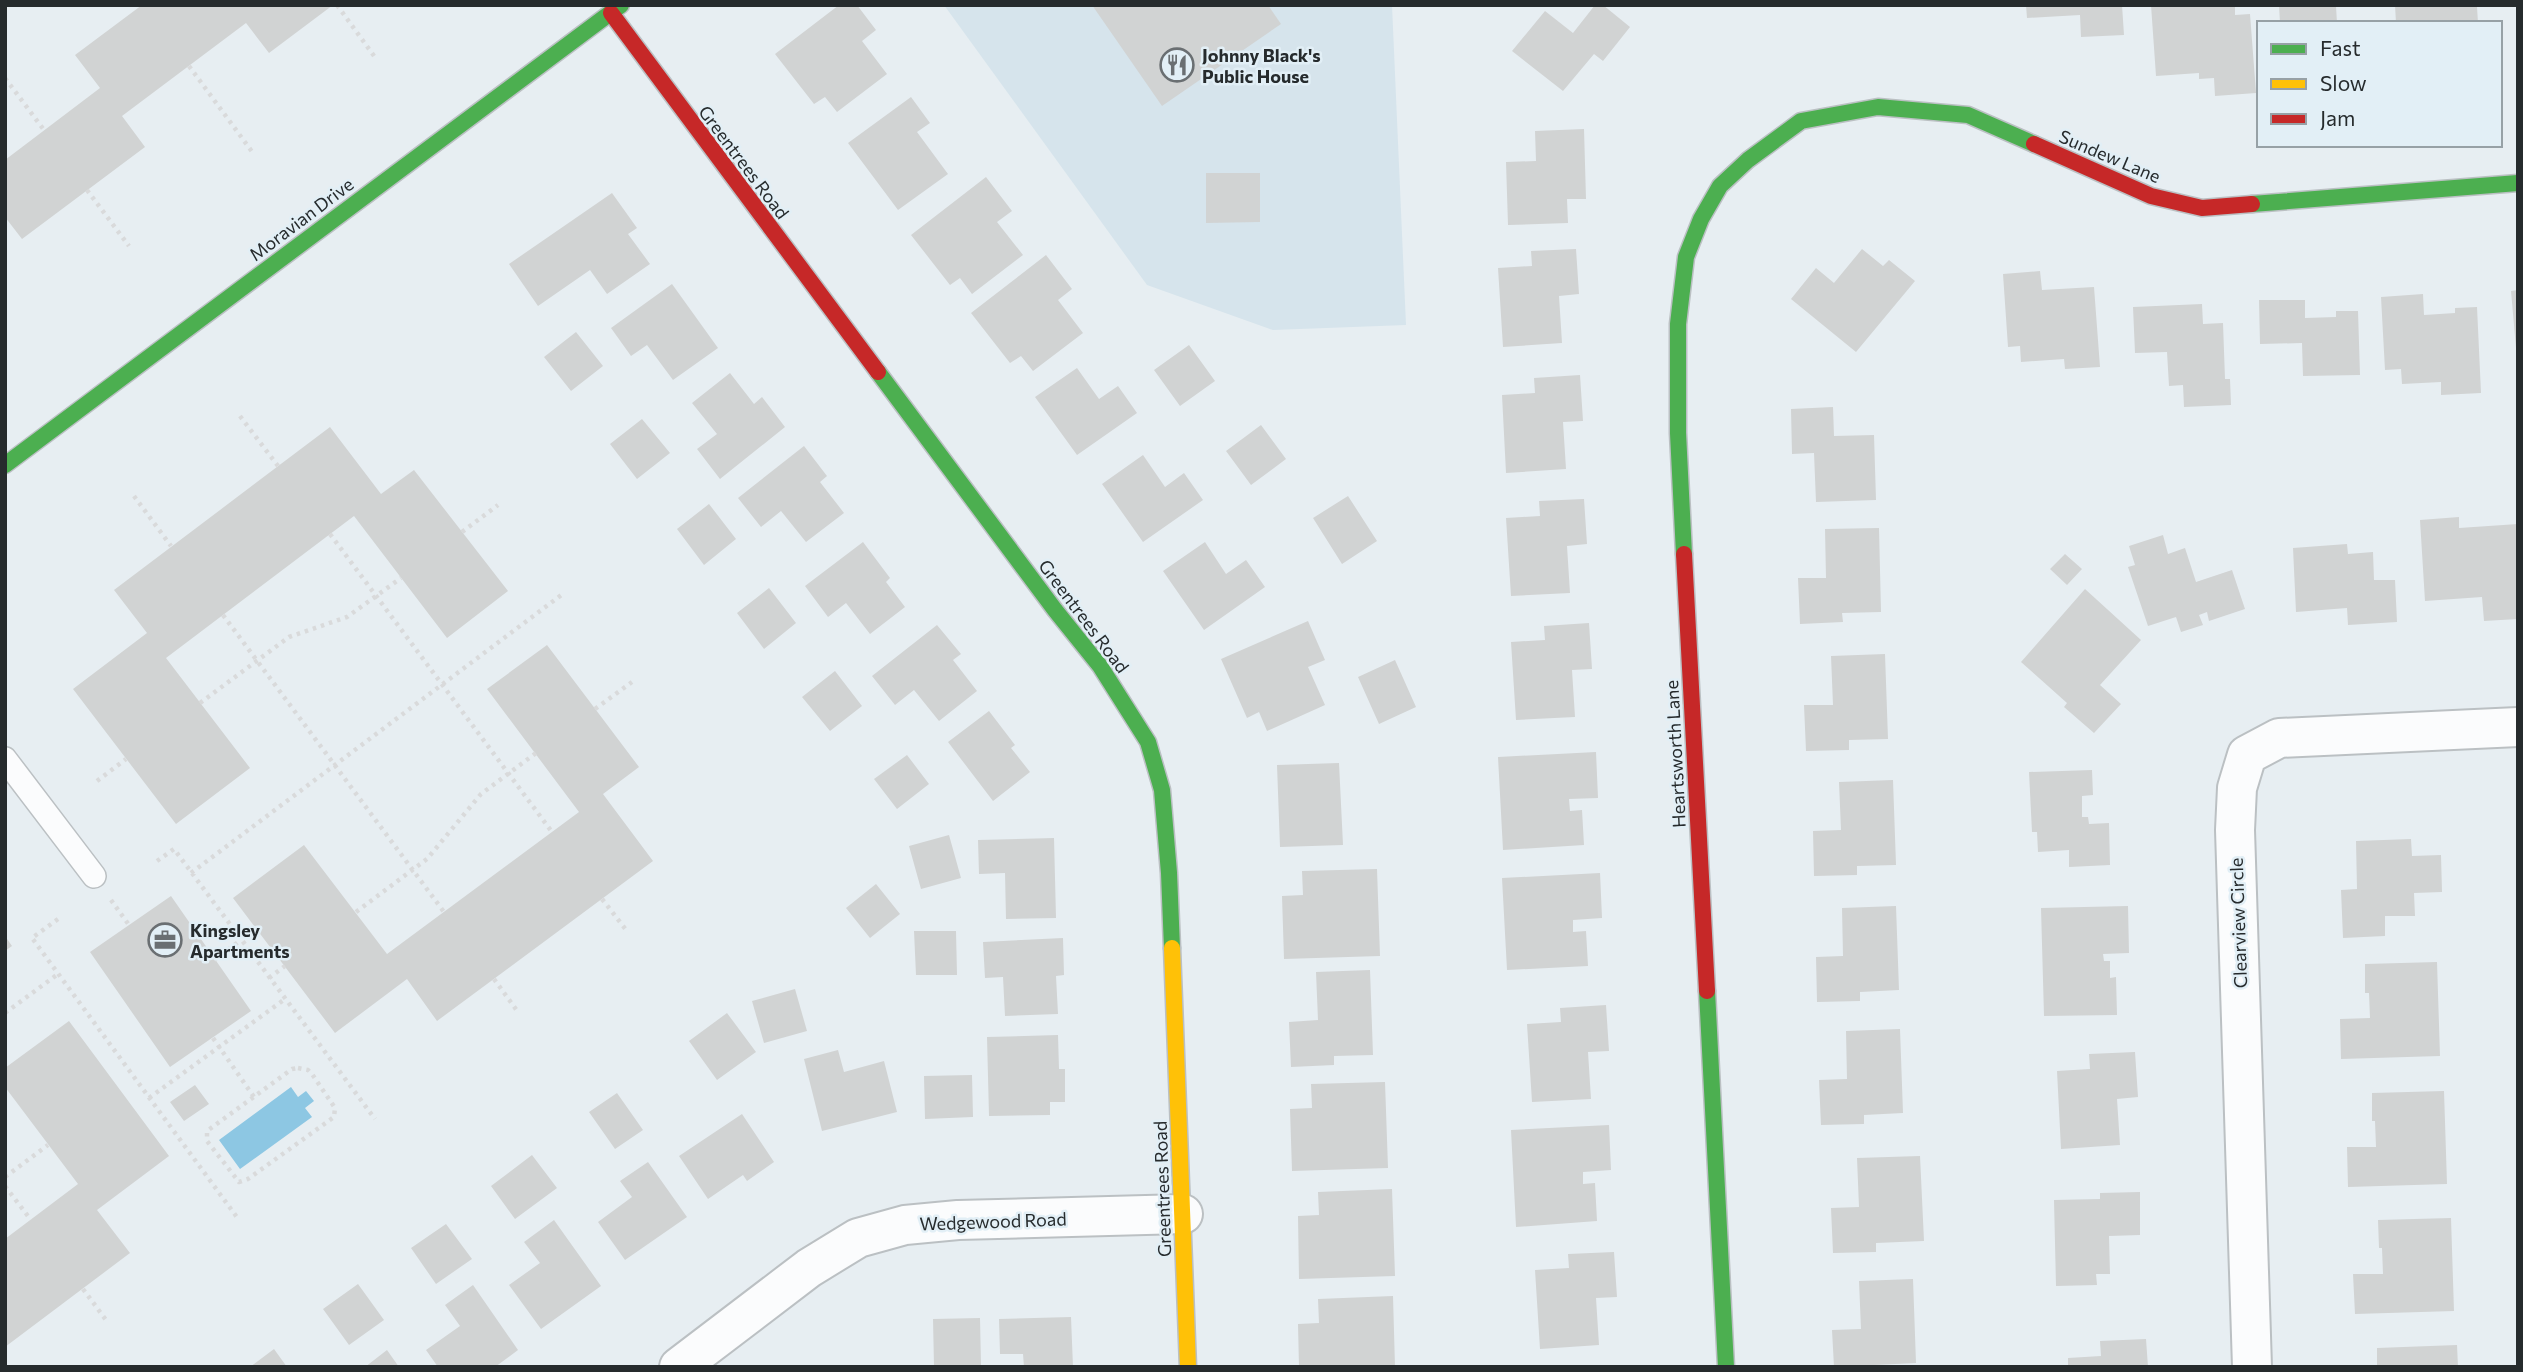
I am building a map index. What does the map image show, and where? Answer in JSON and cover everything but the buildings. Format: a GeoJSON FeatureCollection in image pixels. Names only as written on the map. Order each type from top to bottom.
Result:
{"type":"FeatureCollection","features":[{"type":"Feature","properties":{"kind":"street","name":"Moravian Drive"},"geometry":{"type":"LineString","coordinates":[[5,466],[616,9]]}},
{"type":"Feature","properties":{"kind":"street","name":"Greentrees Road"},"geometry":{"type":"LineString","coordinates":[[616,9],[1038,588],[1100,666],[1148,742],[1162,790],[1169,873],[1188,1367]]}},
{"type":"Feature","properties":{"kind":"street","name":"Sundew Lane"},"geometry":{"type":"LineString","coordinates":[[1748,160],[1801,121],[1878,107],[1968,115],[2151,196],[2202,208],[2518,183]]}},
{"type":"Feature","properties":{"kind":"street","name":"Heartsworth Lane"},"geometry":{"type":"LineString","coordinates":[[1726,1367],[1678,433],[1678,324],[1686,257],[1702,219],[1720,186],[1748,160]]}},
{"type":"Feature","properties":{"kind":"street","name":"Clearview Circle"},"geometry":{"type":"LineString","coordinates":[[2252,1367],[2235,830],[2237,788],[2247,755],[2279,738],[2518,727]]}},
{"type":"Feature","properties":{"kind":"street","name":"Wedgewood Road"},"geometry":{"type":"LineString","coordinates":[[679,1367],[809,1268],[858,1238],[905,1225],[958,1220],[1182,1214]]}},
{"type":"Feature","properties":{"kind":"lane"},"geometry":{"type":"LineString","coordinates":[[5,758],[94,877]]}},
{"type":"Feature","properties":{"kind":"path"},"geometry":{"type":"LineString","coordinates":[[337,5],[377,60]]}},
{"type":"Feature","properties":{"kind":"path"},"geometry":{"type":"LineString","coordinates":[[189,66],[253,153]]}},
{"type":"Feature","properties":{"kind":"path"},"geometry":{"type":"LineString","coordinates":[[5,78],[44,130]]}},
{"type":"Feature","properties":{"kind":"path"},"geometry":{"type":"LineString","coordinates":[[87,190],[129,246]]}},
{"type":"Feature","properties":{"kind":"path"},"geometry":{"type":"LineString","coordinates":[[240,415],[278,466]]}},
{"type":"Feature","properties":{"kind":"path"},"geometry":{"type":"LineString","coordinates":[[134,496],[171,546]]}},
{"type":"Feature","properties":{"kind":"path"},"geometry":{"type":"LineString","coordinates":[[462,532],[498,505]]}},
{"type":"Feature","properties":{"kind":"path"},"geometry":{"type":"LineString","coordinates":[[330,534],[552,832]]}},
{"type":"Feature","properties":{"kind":"path"},"geometry":{"type":"LineString","coordinates":[[201,703],[289,637],[347,617],[401,578]]}},
{"type":"Feature","properties":{"kind":"path"},"geometry":{"type":"LineString","coordinates":[[191,873],[564,593]]}},
{"type":"Feature","properties":{"kind":"path"},"geometry":{"type":"LineString","coordinates":[[223,615],[444,912]]}},
{"type":"Feature","properties":{"kind":"path"},"geometry":{"type":"LineString","coordinates":[[595,709],[632,682]]}},
{"type":"Feature","properties":{"kind":"path"},"geometry":{"type":"LineString","coordinates":[[356,912],[427,859],[481,794],[536,753]]}},
{"type":"Feature","properties":{"kind":"path"},"geometry":{"type":"LineString","coordinates":[[97,781],[126,759]]}},
{"type":"Feature","properties":{"kind":"path"},"geometry":{"type":"LineString","coordinates":[[157,861],[174,849],[375,1119]]}},
{"type":"Feature","properties":{"kind":"path"},"geometry":{"type":"LineString","coordinates":[[603,899],[626,931]]}},
{"type":"Feature","properties":{"kind":"path"},"geometry":{"type":"LineString","coordinates":[[58,919],[32,938],[239,1220]]}},
{"type":"Feature","properties":{"kind":"path"},"geometry":{"type":"LineString","coordinates":[[214,960],[242,940]]}},
{"type":"Feature","properties":{"kind":"path"},"geometry":{"type":"LineString","coordinates":[[269,978],[285,966]]}},
{"type":"Feature","properties":{"kind":"path"},"geometry":{"type":"LineString","coordinates":[[5,1013],[58,974]]}},
{"type":"Feature","properties":{"kind":"path"},"geometry":{"type":"LineString","coordinates":[[494,979],[518,1012]]}},
{"type":"Feature","properties":{"kind":"path"},"geometry":{"type":"LineString","coordinates":[[149,1098],[285,999]]}},
{"type":"Feature","properties":{"kind":"path"},"geometry":{"type":"LineString","coordinates":[[212,1038],[254,1097]]}},
{"type":"Feature","properties":{"kind":"path"},"geometry":{"type":"LineString","coordinates":[[303,1068],[312,1074],[333,1103],[336,1112],[330,1122],[248,1179],[239,1182],[205,1136],[211,1127],[254,1097],[292,1069],[303,1068]]}},
{"type":"Feature","properties":{"kind":"path"},"geometry":{"type":"LineString","coordinates":[[5,1177],[48,1145]]}},
{"type":"Feature","properties":{"kind":"path"},"geometry":{"type":"LineString","coordinates":[[5,1186],[31,1220]]}},
{"type":"Feature","properties":{"kind":"path"},"geometry":{"type":"LineString","coordinates":[[83,1289],[106,1320]]}},
{"type":"Feature","properties":{"kind":"shaded area"},"geometry":{"type":"Polygon","coordinates":[[[944,5],[1392,5],[1406,325],[1273,330],[1147,285],[944,5]]]}},
{"type":"Feature","properties":{"kind":"water"},"geometry":{"type":"Polygon","coordinates":[[[291,1087],[298,1097],[306,1091],[314,1101],[305,1108],[312,1117],[240,1169],[219,1140],[291,1087]]]}},
{"type":"Feature","properties":{"kind":"traffic: fast"},"geometry":{"type":"LineString","coordinates":[[5,465],[621,5]]}},
{"type":"Feature","properties":{"kind":"traffic: fast"},"geometry":{"type":"LineString","coordinates":[[1684,554],[1678,433],[1678,324],[1686,257],[1701,219],[1720,186],[1748,160],[1801,121],[1878,107],[1968,115],[2034,144]]}},
{"type":"Feature","properties":{"kind":"traffic: fast"},"geometry":{"type":"LineString","coordinates":[[2252,204],[2518,183]]}},
{"type":"Feature","properties":{"kind":"traffic: fast"},"geometry":{"type":"LineString","coordinates":[[878,372],[1055,610],[1100,666],[1148,742],[1162,790],[1172,948]]}},
{"type":"Feature","properties":{"kind":"traffic: fast"},"geometry":{"type":"LineString","coordinates":[[1707,991],[1726,1367]]}},
{"type":"Feature","properties":{"kind":"traffic: slow"},"geometry":{"type":"LineString","coordinates":[[1172,948],[1188,1367]]}},
{"type":"Feature","properties":{"kind":"traffic: jam"},"geometry":{"type":"LineString","coordinates":[[611,13],[878,372]]}},
{"type":"Feature","properties":{"kind":"traffic: jam"},"geometry":{"type":"LineString","coordinates":[[2034,144],[2151,196],[2202,208],[2252,204]]}},
{"type":"Feature","properties":{"kind":"traffic: jam"},"geometry":{"type":"LineString","coordinates":[[1684,554],[1707,991]]}},
{"type":"Feature","properties":{"kind":"place","name":"Johnny Black's Public House"},"geometry":{"type":"Point","coordinates":[1177,65]}},
{"type":"Feature","properties":{"kind":"place","name":"Kingsley Apartments"},"geometry":{"type":"Point","coordinates":[165,940]}}]}
